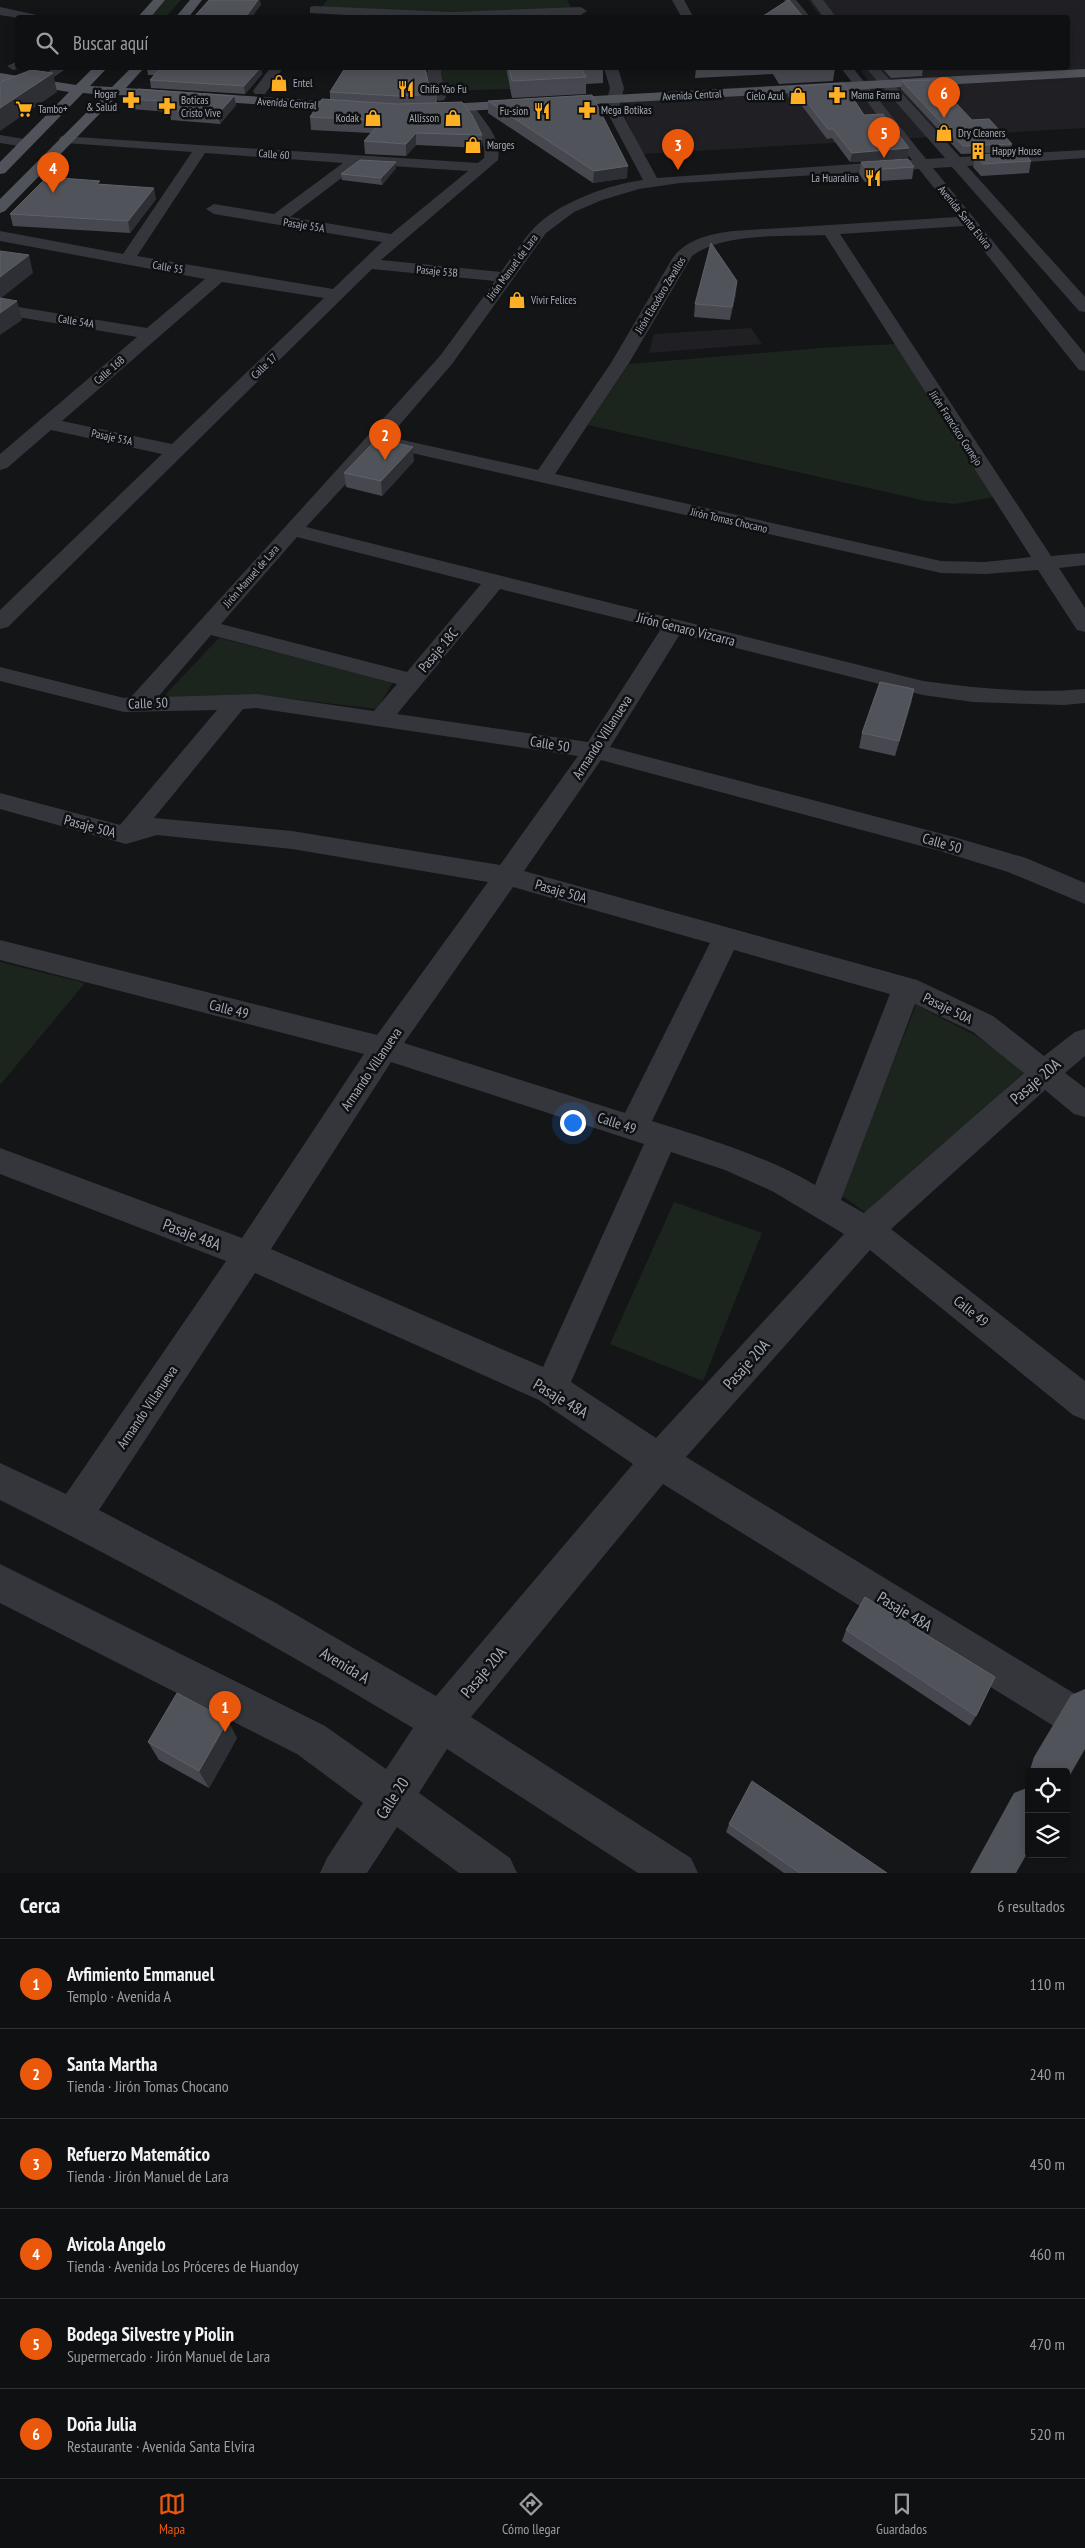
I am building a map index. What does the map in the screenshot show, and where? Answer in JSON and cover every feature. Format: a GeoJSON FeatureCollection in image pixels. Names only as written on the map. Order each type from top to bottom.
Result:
{"type":"FeatureCollection","features":[{"type":"Feature","properties":{"kind":"main road"},"geometry":{"type":"LineString","coordinates":[[146,15],[158,0]]}},
{"type":"Feature","properties":{"kind":"main road"},"geometry":{"type":"LineString","coordinates":[[184,15],[196,0]]}},
{"type":"Feature","properties":{"kind":"main road"},"geometry":{"type":"LineString","coordinates":[[1070,64],[1085,63]]}},
{"type":"Feature","properties":{"kind":"main road","name":"Avenida Central"},"geometry":{"type":"LineString","coordinates":[[57,70],[86,84]]}},
{"type":"Feature","properties":{"kind":"main road"},"geometry":{"type":"LineString","coordinates":[[0,170],[98,70]]}},
{"type":"Feature","properties":{"kind":"main road"},"geometry":{"type":"LineString","coordinates":[[0,208],[136,70]]}},
{"type":"Feature","properties":{"kind":"main road","name":"Avenida Central"},"geometry":{"type":"LineString","coordinates":[[616,94],[439,97],[420,103],[467,107],[853,76],[968,70]]}},
{"type":"Feature","properties":{"kind":"main road","name":"Avenida Central"},"geometry":{"type":"LineString","coordinates":[[878,75],[1085,73]]}},
{"type":"Feature","properties":{"kind":"main road","name":"Avenida Central"},"geometry":{"type":"LineString","coordinates":[[0,77],[34,84],[86,84],[121,87],[366,103],[260,91],[121,87]]}},
{"type":"Feature","properties":{"kind":"main road"},"geometry":{"type":"LineString","coordinates":[[1051,1768],[1082,1714]]}},
{"type":"Feature","properties":{"kind":"main road"},"geometry":{"type":"LineString","coordinates":[[992,1873],[1026,1813]]}},
{"type":"Feature","properties":{"kind":"street"},"geometry":{"type":"LineString","coordinates":[[518,15],[583,14],[575,0]]}},
{"type":"Feature","properties":{"kind":"street"},"geometry":{"type":"LineString","coordinates":[[678,0],[686,15]]}},
{"type":"Feature","properties":{"kind":"street"},"geometry":{"type":"LineString","coordinates":[[790,0],[802,15]]}},
{"type":"Feature","properties":{"kind":"street"},"geometry":{"type":"LineString","coordinates":[[816,0],[828,15]]}},
{"type":"Feature","properties":{"kind":"street"},"geometry":{"type":"LineString","coordinates":[[3,12],[22,3]]}},
{"type":"Feature","properties":{"kind":"street"},"geometry":{"type":"LineString","coordinates":[[314,9],[434,15]]}},
{"type":"Feature","properties":{"kind":"street"},"geometry":{"type":"LineString","coordinates":[[3,12],[18,15]]}},
{"type":"Feature","properties":{"kind":"street"},"geometry":{"type":"LineString","coordinates":[[260,91],[275,70]]}},
{"type":"Feature","properties":{"kind":"street"},"geometry":{"type":"LineString","coordinates":[[435,70],[439,97]]}},
{"type":"Feature","properties":{"kind":"street"},"geometry":{"type":"LineString","coordinates":[[611,70],[616,94],[612,108],[652,183]]}},
{"type":"Feature","properties":{"kind":"street"},"geometry":{"type":"LineString","coordinates":[[878,75],[1085,307]]}},
{"type":"Feature","properties":{"kind":"street","name":"Avenida Santa Elvira"},"geometry":{"type":"LineString","coordinates":[[853,76],[967,221],[1085,366]]}},
{"type":"Feature","properties":{"kind":"street","name":"Calle 17"},"geometry":{"type":"LineString","coordinates":[[0,622],[394,239],[491,160],[493,153],[492,144],[467,107]]}},
{"type":"Feature","properties":{"kind":"street"},"geometry":{"type":"LineString","coordinates":[[0,139],[26,143]]}},
{"type":"Feature","properties":{"kind":"street","name":"Calle 60"},"geometry":{"type":"LineString","coordinates":[[66,139],[481,168]]}},
{"type":"Feature","properties":{"kind":"street"},"geometry":{"type":"LineString","coordinates":[[127,259],[201,149]]}},
{"type":"Feature","properties":{"kind":"street","name":"Jirón Manuel de Lara"},"geometry":{"type":"LineString","coordinates":[[139,703],[446,360],[540,230],[557,216],[597,197],[652,183],[1085,154]]}},
{"type":"Feature","properties":{"kind":"street"},"geometry":{"type":"LineString","coordinates":[[276,220],[356,160]]}},
{"type":"Feature","properties":{"kind":"street","name":"Pasaje 55A"},"geometry":{"type":"LineString","coordinates":[[214,209],[394,239]]}},
{"type":"Feature","properties":{"kind":"street","name":"Jirón Eleodoro Zevallos"},"geometry":{"type":"LineString","coordinates":[[543,477],[620,363],[685,253],[699,244],[725,237],[967,221]]}},
{"type":"Feature","properties":{"kind":"street","name":"Jirón Francisco Cornejo"},"geometry":{"type":"LineString","coordinates":[[829,229],[1085,625]]}},
{"type":"Feature","properties":{"kind":"street","name":"Calle 55"},"geometry":{"type":"LineString","coordinates":[[0,236],[218,276],[337,295]]}},
{"type":"Feature","properties":{"kind":"street","name":"Pasaje 53B"},"geometry":{"type":"LineString","coordinates":[[369,264],[505,277]]}},
{"type":"Feature","properties":{"kind":"street","name":"Calle 16B"},"geometry":{"type":"LineString","coordinates":[[0,464],[218,276]]}},
{"type":"Feature","properties":{"kind":"street","name":"Calle 54A"},"geometry":{"type":"LineString","coordinates":[[0,309],[151,334]]}},
{"type":"Feature","properties":{"kind":"street","name":"Pasaje 53A"},"geometry":{"type":"LineString","coordinates":[[47,423],[176,450]]}},
{"type":"Feature","properties":{"kind":"street","name":"Jirón Tomas Chocano"},"geometry":{"type":"LineString","coordinates":[[376,440],[941,567],[984,568],[1085,559]]}},
{"type":"Feature","properties":{"kind":"street","name":"Jirón Genaro Vizcarra"},"geometry":{"type":"LineString","coordinates":[[292,530],[947,692],[1003,696],[1084,698]]}},
{"type":"Feature","properties":{"kind":"street","name":"Pasaje 18C"},"geometry":{"type":"LineString","coordinates":[[380,718],[495,581]]}},
{"type":"Feature","properties":{"kind":"street","name":"Armando Villanueva"},"geometry":{"type":"LineString","coordinates":[[73,1516],[249,1255],[384,1048],[595,751],[674,626]]}},
{"type":"Feature","properties":{"kind":"street"},"geometry":{"type":"LineString","coordinates":[[207,627],[412,681]]}},
{"type":"Feature","properties":{"kind":"street","name":"Calle 50"},"geometry":{"type":"LineString","coordinates":[[0,674],[124,705],[139,703],[256,701],[595,751],[954,846],[1017,865],[1085,894]]}},
{"type":"Feature","properties":{"kind":"street"},"geometry":{"type":"LineString","coordinates":[[126,835],[236,702]]}},
{"type":"Feature","properties":{"kind":"street","name":"Pasaje 50A"},"geometry":{"type":"LineString","coordinates":[[0,801],[126,835],[157,826],[292,840],[505,876],[907,988],[983,1024],[1085,1104]]}},
{"type":"Feature","properties":{"kind":"street"},"geometry":{"type":"LineString","coordinates":[[551,1388],[648,1133],[726,938]]}},
{"type":"Feature","properties":{"kind":"street","name":"Calle 49"},"geometry":{"type":"LineString","coordinates":[[0,950],[384,1048],[734,1160],[783,1182],[885,1242],[1085,1403]]}},
{"type":"Feature","properties":{"kind":"street"},"geometry":{"type":"LineString","coordinates":[[824,1205],[907,988]]}},
{"type":"Feature","properties":{"kind":"street","name":"Pasaje 20A"},"geometry":{"type":"LineString","coordinates":[[441,1722],[659,1460],[867,1231],[1044,1073],[1085,1040]]}},
{"type":"Feature","properties":{"kind":"street","name":"Pasaje 48A"},"geometry":{"type":"LineString","coordinates":[[0,1161],[249,1255],[551,1388],[659,1460],[1082,1714]]}},
{"type":"Feature","properties":{"kind":"street","name":"Avenida A"},"geometry":{"type":"LineString","coordinates":[[0,1481],[73,1516],[252,1609],[441,1722],[676,1873]]}},
{"type":"Feature","properties":{"kind":"street"},"geometry":{"type":"LineString","coordinates":[[0,1583],[311,1740],[495,1873]]}},
{"type":"Feature","properties":{"kind":"street","name":"Calle 20"},"geometry":{"type":"LineString","coordinates":[[342,1873],[441,1722]]}},
{"type":"Feature","properties":{"kind":"shaded area"},"geometry":{"type":"Polygon","coordinates":[[[163,0],[181,0],[168,15],[150,15],[163,0]]]}},
{"type":"Feature","properties":{"kind":"shaded area"},"geometry":{"type":"Polygon","coordinates":[[[327,0],[567,0],[572,9],[459,12],[322,7],[327,0]]]}},
{"type":"Feature","properties":{"kind":"shaded area"},"geometry":{"type":"Polygon","coordinates":[[[808,0],[1085,0],[1085,128],[643,154],[620,106],[629,94],[868,80],[860,70],[1070,70],[1070,15],[819,15],[808,0]]]}},
{"type":"Feature","properties":{"kind":"shaded area"},"geometry":{"type":"Polygon","coordinates":[[[440,70],[506,70],[510,89],[441,91],[440,70]]]}},
{"type":"Feature","properties":{"kind":"shaded area"},"geometry":{"type":"Polygon","coordinates":[[[751,328],[762,344],[649,353],[654,334],[751,328]]]}},
{"type":"Feature","properties":{"kind":"shaded area"},"geometry":{"type":"Polygon","coordinates":[[[899,344],[993,497],[955,504],[926,501],[588,425],[629,364],[834,347],[899,344]]]}},
{"type":"Feature","properties":{"kind":"shaded area"},"geometry":{"type":"Polygon","coordinates":[[[219,638],[393,682],[377,709],[249,694],[163,697],[219,638]]]}},
{"type":"Feature","properties":{"kind":"shaded area"},"geometry":{"type":"Polygon","coordinates":[[[0,962],[85,983],[0,1085],[0,962]]]}},
{"type":"Feature","properties":{"kind":"shaded area"},"geometry":{"type":"Polygon","coordinates":[[[916,1005],[973,1034],[1026,1070],[869,1215],[841,1195],[916,1005]]]}},
{"type":"Feature","properties":{"kind":"shaded area"},"geometry":{"type":"Polygon","coordinates":[[[674,1202],[762,1233],[703,1381],[610,1344],[674,1202]]]}},
{"type":"Feature","properties":{"kind":"building"},"geometry":{"type":"Polygon","coordinates":[[[209,0],[258,0],[247,15],[196,15],[209,0]]]}},
{"type":"Feature","properties":{"kind":"building"},"geometry":{"type":"Polygon","coordinates":[[[788,0],[802,15],[765,15],[788,0]]]}},
{"type":"Feature","properties":{"kind":"building"},"geometry":{"type":"Polygon","coordinates":[[[31,70],[53,73],[0,108],[0,82],[31,70]]]}},
{"type":"Feature","properties":{"kind":"building"},"geometry":{"type":"Polygon","coordinates":[[[159,70],[258,70],[244,86],[150,80],[159,70]]]}},
{"type":"Feature","properties":{"kind":"building"},"geometry":{"type":"Polygon","coordinates":[[[344,70],[425,70],[430,90],[437,94],[398,96],[330,92],[344,70]]]}},
{"type":"Feature","properties":{"kind":"building"},"geometry":{"type":"Polygon","coordinates":[[[509,70],[582,70],[586,77],[512,81],[509,70]]]}},
{"type":"Feature","properties":{"kind":"building"},"geometry":{"type":"Polygon","coordinates":[[[934,80],[972,120],[989,119],[1012,144],[963,146],[902,81],[934,80]]]}},
{"type":"Feature","properties":{"kind":"building"},"geometry":{"type":"Polygon","coordinates":[[[843,83],[864,115],[883,114],[909,148],[852,153],[833,129],[828,129],[800,93],[793,93],[789,87],[843,83]]]}},
{"type":"Feature","properties":{"kind":"building"},"geometry":{"type":"Polygon","coordinates":[[[138,89],[234,96],[218,114],[170,110],[177,102],[128,99],[138,89]]]}},
{"type":"Feature","properties":{"kind":"building"},"geometry":{"type":"Polygon","coordinates":[[[592,95],[628,166],[594,171],[488,101],[592,95]]]}},
{"type":"Feature","properties":{"kind":"building"},"geometry":{"type":"Polygon","coordinates":[[[322,99],[397,104],[462,102],[472,115],[482,135],[416,133],[406,144],[364,141],[382,121],[310,117],[322,99]]]}},
{"type":"Feature","properties":{"kind":"building"},"geometry":{"type":"Polygon","coordinates":[[[1023,152],[1031,161],[983,164],[976,155],[1023,152]]]}},
{"type":"Feature","properties":{"kind":"building"},"geometry":{"type":"Polygon","coordinates":[[[908,159],[914,167],[867,170],[861,162],[908,159]]]}},
{"type":"Feature","properties":{"kind":"building"},"geometry":{"type":"Polygon","coordinates":[[[360,160],[396,162],[381,178],[341,174],[360,160]]]}},
{"type":"Feature","properties":{"kind":"building"},"geometry":{"type":"Polygon","coordinates":[[[47,177],[100,181],[97,184],[154,188],[128,221],[10,214],[47,177]]]}},
{"type":"Feature","properties":{"kind":"building"},"geometry":{"type":"Polygon","coordinates":[[[711,243],[737,281],[732,307],[695,304],[711,243]]]}},
{"type":"Feature","properties":{"kind":"building"},"geometry":{"type":"Polygon","coordinates":[[[0,251],[29,255],[0,277],[0,251]]]}},
{"type":"Feature","properties":{"kind":"building"},"geometry":{"type":"Polygon","coordinates":[[[0,298],[17,301],[0,313],[0,298]]]}},
{"type":"Feature","properties":{"kind":"building"},"geometry":{"type":"Polygon","coordinates":[[[383,440],[413,447],[381,481],[344,473],[372,444],[383,440]]]}},
{"type":"Feature","properties":{"kind":"building"},"geometry":{"type":"Polygon","coordinates":[[[880,682],[914,689],[899,741],[862,733],[880,682]]]}},
{"type":"Feature","properties":{"kind":"building"},"geometry":{"type":"Polygon","coordinates":[[[865,1597],[995,1677],[976,1716],[846,1630],[865,1597]]]}},
{"type":"Feature","properties":{"kind":"building"},"geometry":{"type":"Polygon","coordinates":[[[177,1693],[228,1720],[199,1771],[148,1742],[177,1693]]]}},
{"type":"Feature","properties":{"kind":"building"},"geometry":{"type":"Polygon","coordinates":[[[752,1781],[887,1873],[800,1873],[729,1824],[752,1781]]]}},
{"type":"Feature","properties":{"kind":"place","name":"Entel"},"geometry":{"type":"Point","coordinates":[279,83]}},
{"type":"Feature","properties":{"kind":"place","name":"Chifa Yao Fu"},"geometry":{"type":"Point","coordinates":[406,89]}},
{"type":"Feature","properties":{"kind":"place","name":"Mama Farma"},"geometry":{"type":"Point","coordinates":[837,95]}},
{"type":"Feature","properties":{"kind":"place","name":"Cielo Azul"},"geometry":{"type":"Point","coordinates":[798,96]}},
{"type":"Feature","properties":{"kind":"place","name":"Hogar & Salud"},"geometry":{"type":"Point","coordinates":[131,100]}},
{"type":"Feature","properties":{"kind":"place","name":"Boticas Cristo Vive"},"geometry":{"type":"Point","coordinates":[167,106]}},
{"type":"Feature","properties":{"kind":"place","name":"Tambo+"},"geometry":{"type":"Point","coordinates":[24,109]}},
{"type":"Feature","properties":{"kind":"place","name":"Mega Botikas"},"geometry":{"type":"Point","coordinates":[587,110]}},
{"type":"Feature","properties":{"kind":"place","name":"Fu-sion"},"geometry":{"type":"Point","coordinates":[542,111]}},
{"type":"Feature","properties":{"kind":"place","name":"Kodak"},"geometry":{"type":"Point","coordinates":[373,118]}},
{"type":"Feature","properties":{"kind":"place","name":"Allisson"},"geometry":{"type":"Point","coordinates":[453,118]}},
{"type":"Feature","properties":{"kind":"place","name":"Doña Julia"},"geometry":{"type":"Point","coordinates":[944,118]}},
{"type":"Feature","properties":{"kind":"place","name":"Dry Cleaners"},"geometry":{"type":"Point","coordinates":[944,133]}},
{"type":"Feature","properties":{"kind":"place","name":"Marges"},"geometry":{"type":"Point","coordinates":[473,145]}},
{"type":"Feature","properties":{"kind":"place","name":"Happy House"},"geometry":{"type":"Point","coordinates":[978,151]}},
{"type":"Feature","properties":{"kind":"place","name":"Bodega Silvestre y Piolin"},"geometry":{"type":"Point","coordinates":[884,158]}},
{"type":"Feature","properties":{"kind":"place","name":"Refuerzo Matemático"},"geometry":{"type":"Point","coordinates":[678,170]}},
{"type":"Feature","properties":{"kind":"place","name":"La Huaralina"},"geometry":{"type":"Point","coordinates":[873,178]}},
{"type":"Feature","properties":{"kind":"place","name":"Avicola Angelo"},"geometry":{"type":"Point","coordinates":[53,193]}},
{"type":"Feature","properties":{"kind":"place","name":"Vivir Felices"},"geometry":{"type":"Point","coordinates":[517,300]}},
{"type":"Feature","properties":{"kind":"place","name":"Santa Martha"},"geometry":{"type":"Point","coordinates":[385,460]}},
{"type":"Feature","properties":{"kind":"place","name":"Avfimiento Emmanuel"},"geometry":{"type":"Point","coordinates":[225,1732]}}]}
